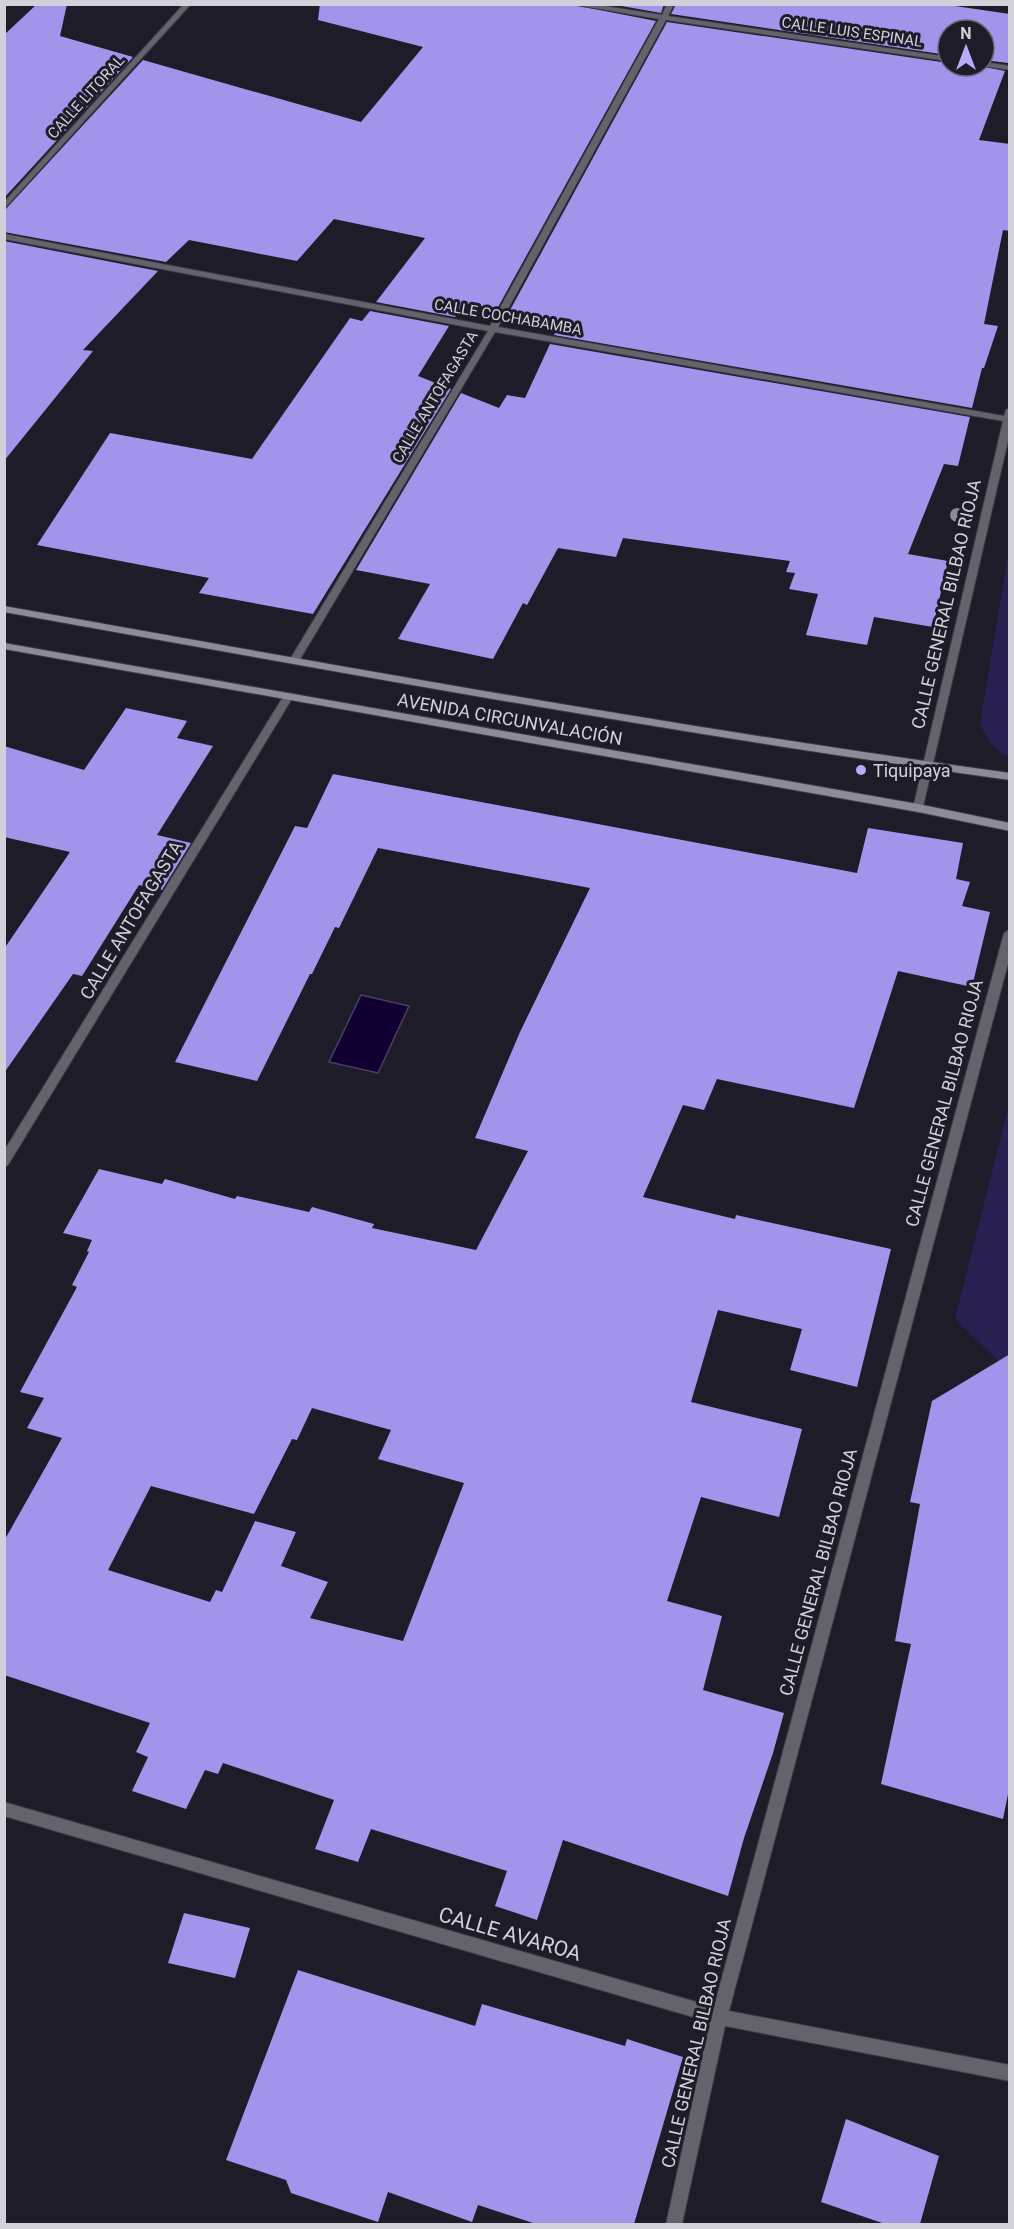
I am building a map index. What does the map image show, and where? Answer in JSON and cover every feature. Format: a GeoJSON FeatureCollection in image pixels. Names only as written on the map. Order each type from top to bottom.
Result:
{"type":"FeatureCollection","features":[{"type":"Feature","properties":{"kind":"main road","name":"AVENIDA CIRCUNVALACIÓN"},"geometry":{"type":"LineString","coordinates":[[4,609],[294,661],[928,767],[1010,777]]}},
{"type":"Feature","properties":{"kind":"main road","name":"AVENIDA CIRCUNVALACIÓN"},"geometry":{"type":"LineString","coordinates":[[4,646],[918,808],[1010,827]]}},
{"type":"Feature","properties":{"kind":"street","name":"CALLE LITORAL"},"geometry":{"type":"LineString","coordinates":[[4,207],[188,4]]}},
{"type":"Feature","properties":{"kind":"street","name":"CALLE LUIS ESPINAL"},"geometry":{"type":"LineString","coordinates":[[574,4],[936,57]]}},
{"type":"Feature","properties":{"kind":"street","name":"CALLE ANTOFAGASTA"},"geometry":{"type":"LineString","coordinates":[[294,661],[493,329],[671,4]]}},
{"type":"Feature","properties":{"kind":"street","name":"CALLE COCHABAMBA"},"geometry":{"type":"LineString","coordinates":[[4,236],[493,329],[1009,414]]}},
{"type":"Feature","properties":{"kind":"street","name":"CALLE GENERAL BILBAO RIOJA"},"geometry":{"type":"LineString","coordinates":[[918,808],[1009,414]]}},
{"type":"Feature","properties":{"kind":"street","name":"CALLE ANTOFAGASTA"},"geometry":{"type":"LineString","coordinates":[[4,1162],[288,697]]}},
{"type":"Feature","properties":{"kind":"street","name":"CALLE GENERAL BILBAO RIOJA"},"geometry":{"type":"LineString","coordinates":[[674,2224],[719,2017],[1010,933]]}},
{"type":"Feature","properties":{"kind":"street","name":"CALLE AVAROA"},"geometry":{"type":"LineString","coordinates":[[4,1809],[719,2017],[1010,2073]]}},
{"type":"Feature","properties":{"kind":"shaded area"},"geometry":{"type":"Polygon","coordinates":[[[1009,549],[1009,757],[995,748],[980,724],[1009,549]]]}},
{"type":"Feature","properties":{"kind":"shaded area"},"geometry":{"type":"Polygon","coordinates":[[[361,995],[409,1006],[378,1073],[329,1062],[361,995]]]}},
{"type":"Feature","properties":{"kind":"shaded area"},"geometry":{"type":"Polygon","coordinates":[[[1009,1105],[1009,1371],[955,1319],[1009,1105]]]}},
{"type":"Feature","properties":{"kind":"building"},"geometry":{"type":"Polygon","coordinates":[[[37,4],[67,4],[60,36],[133,57],[4,198],[4,35],[37,4]]]}},
{"type":"Feature","properties":{"kind":"building"},"geometry":{"type":"Polygon","coordinates":[[[320,4],[569,4],[656,21],[497,309],[464,303],[455,317],[376,302],[425,238],[334,219],[297,261],[189,240],[166,262],[4,232],[4,211],[143,60],[361,122],[423,47],[318,20],[320,4]]]}},
{"type":"Feature","properties":{"kind":"building"},"geometry":{"type":"Polygon","coordinates":[[[610,4],[664,4],[661,13],[610,4]]]}},
{"type":"Feature","properties":{"kind":"building"},"geometry":{"type":"Polygon","coordinates":[[[676,4],[941,4],[1010,14],[1010,59],[1008,63],[996,62],[996,18],[936,18],[936,53],[671,14],[676,4]]]}},
{"type":"Feature","properties":{"kind":"building"},"geometry":{"type":"Polygon","coordinates":[[[667,22],[936,61],[936,78],[996,78],[996,69],[1005,71],[979,140],[1010,144],[1010,231],[1003,230],[984,324],[998,326],[984,368],[982,368],[972,408],[554,335],[560,322],[509,312],[667,22]]]}},
{"type":"Feature","properties":{"kind":"building"},"geometry":{"type":"Polygon","coordinates":[[[4,241],[158,271],[83,350],[93,351],[4,461],[4,241]]]}},
{"type":"Feature","properties":{"kind":"building"},"geometry":{"type":"Polygon","coordinates":[[[370,311],[449,326],[418,376],[451,389],[313,614],[199,593],[209,578],[37,545],[110,433],[252,459],[350,318],[362,321],[370,311]]]}},
{"type":"Feature","properties":{"kind":"building"},"geometry":{"type":"Polygon","coordinates":[[[550,344],[970,417],[958,466],[944,464],[908,554],[948,561],[933,627],[874,617],[867,645],[806,635],[818,594],[789,589],[795,573],[786,572],[790,561],[623,538],[616,557],[558,548],[527,605],[523,603],[493,659],[398,639],[430,584],[356,570],[461,393],[499,408],[507,395],[525,398],[550,344]]]}},
{"type":"Feature","properties":{"kind":"building"},"geometry":{"type":"Polygon","coordinates":[[[126,708],[187,721],[177,738],[213,746],[157,835],[191,843],[162,890],[139,885],[82,976],[73,974],[4,1073],[4,949],[70,852],[4,837],[4,746],[84,770],[126,708]]]}},
{"type":"Feature","properties":{"kind":"building"},"geometry":{"type":"Polygon","coordinates":[[[333,774],[857,873],[868,828],[963,843],[956,879],[970,882],[962,906],[990,912],[972,987],[898,971],[854,1108],[717,1079],[704,1110],[683,1105],[643,1197],[735,1219],[736,1215],[891,1249],[857,1387],[790,1370],[802,1329],[718,1310],[691,1402],[802,1429],[779,1517],[701,1497],[667,1601],[722,1616],[703,1690],[784,1713],[728,1896],[563,1840],[537,1920],[495,1906],[507,1871],[371,1829],[358,1862],[315,1849],[334,1800],[223,1763],[218,1774],[205,1770],[186,1809],[132,1791],[148,1757],[136,1752],[150,1723],[4,1675],[4,1541],[62,1438],[27,1428],[44,1398],[20,1392],[77,1287],[72,1285],[89,1252],[87,1251],[92,1240],[63,1233],[99,1169],[162,1184],[165,1179],[235,1199],[237,1196],[309,1212],[312,1207],[374,1224],[372,1228],[476,1250],[528,1151],[475,1138],[520,1032],[590,888],[378,848],[339,928],[335,927],[310,974],[257,1081],[175,1062],[295,826],[307,828],[333,774]],[[312,1408],[297,1440],[292,1439],[254,1514],[151,1486],[108,1570],[210,1602],[216,1590],[222,1592],[255,1521],[296,1532],[281,1566],[328,1582],[310,1618],[403,1641],[464,1483],[378,1459],[391,1430],[312,1408]]]}},
{"type":"Feature","properties":{"kind":"building"},"geometry":{"type":"Polygon","coordinates":[[[1010,1354],[1010,1784],[1003,1819],[881,1784],[911,1644],[895,1641],[920,1504],[910,1502],[932,1401],[1010,1354]]]}},
{"type":"Feature","properties":{"kind":"building"},"geometry":{"type":"Polygon","coordinates":[[[184,1913],[250,1928],[235,1978],[168,1963],[184,1913]]]}},
{"type":"Feature","properties":{"kind":"building"},"geometry":{"type":"Polygon","coordinates":[[[298,1970],[475,2026],[482,2004],[625,2046],[627,2039],[683,2057],[634,2224],[536,2224],[478,2205],[472,2222],[388,2192],[378,2222],[291,2193],[286,2180],[226,2160],[298,1970]]]}},
{"type":"Feature","properties":{"kind":"building"},"geometry":{"type":"Polygon","coordinates":[[[846,2119],[939,2156],[920,2224],[885,2224],[821,2202],[846,2119]]]}},
{"type":"Feature","properties":{"kind":"place","name":"Tiquipaya"},"geometry":{"type":"Point","coordinates":[861,770]}}]}
